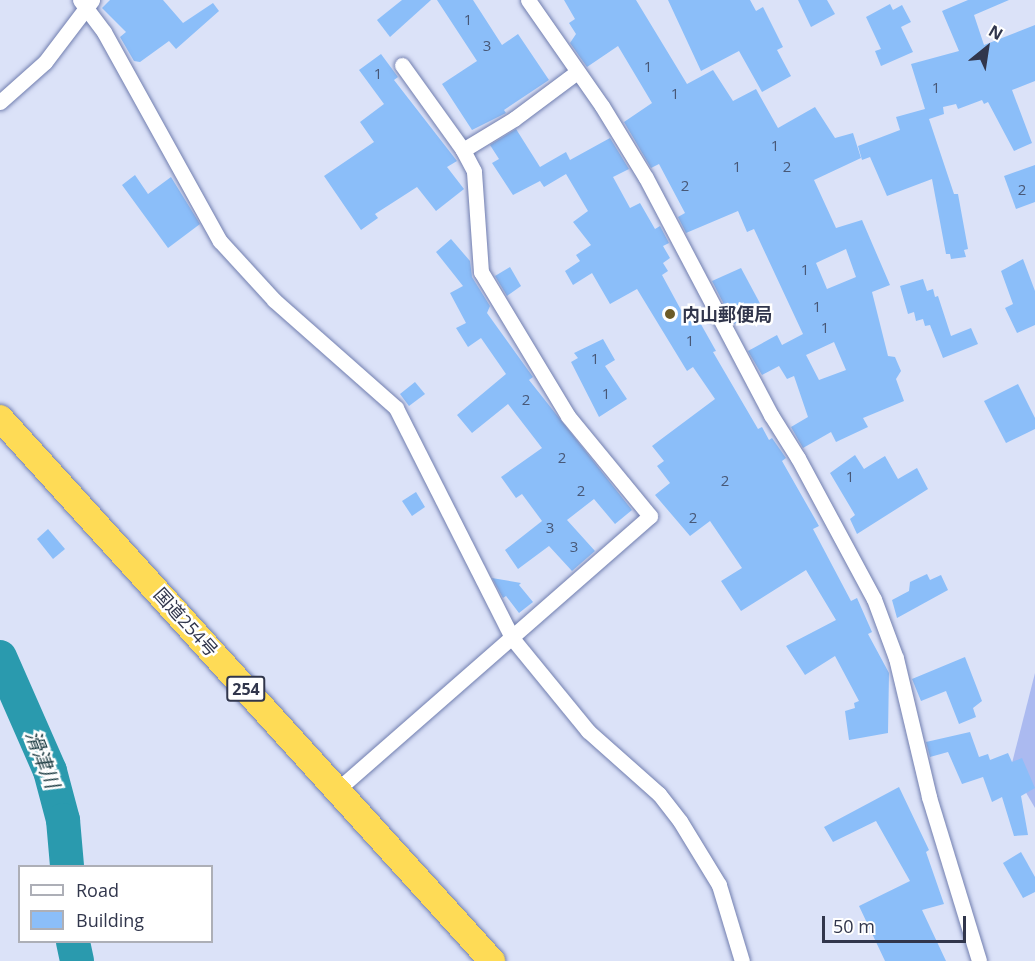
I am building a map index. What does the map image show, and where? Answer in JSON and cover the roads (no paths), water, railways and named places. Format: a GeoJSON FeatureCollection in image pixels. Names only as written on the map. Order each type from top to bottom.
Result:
{"type":"FeatureCollection","features":[{"type":"Feature","properties":{"kind":"highway","name":"国道254号"},"geometry":{"type":"LineString","coordinates":[[0,417],[492,961]]}},
{"type":"Feature","properties":{"kind":"street"},"geometry":{"type":"LineString","coordinates":[[528,0],[646,178],[771,415],[874,598],[902,676],[929,796],[979,961]]}},
{"type":"Feature","properties":{"kind":"street"},"geometry":{"type":"LineString","coordinates":[[0,102],[45,62],[86,2],[220,241],[274,300],[396,408],[512,638],[574,715],[659,794],[680,821],[719,885],[742,961]]}},
{"type":"Feature","properties":{"kind":"street"},"geometry":{"type":"LineString","coordinates":[[337,790],[650,516],[568,416],[481,272],[474,171],[463,150],[402,65]]}},
{"type":"Feature","properties":{"kind":"street"},"geometry":{"type":"LineString","coordinates":[[463,150],[514,119],[577,72]]}},
{"type":"Feature","properties":{"kind":"waterway","name":"滑津川"},"geometry":{"type":"LineString","coordinates":[[0,657],[50,771],[63,820],[67,865]]}},
{"type":"Feature","properties":{"kind":"waterway","name":"滑津川"},"geometry":{"type":"LineString","coordinates":[[73,943],[77,961]]}},
{"type":"Feature","properties":{"kind":"place","name":"内山郵便局"},"geometry":{"type":"Point","coordinates":[670,314]}}]}
